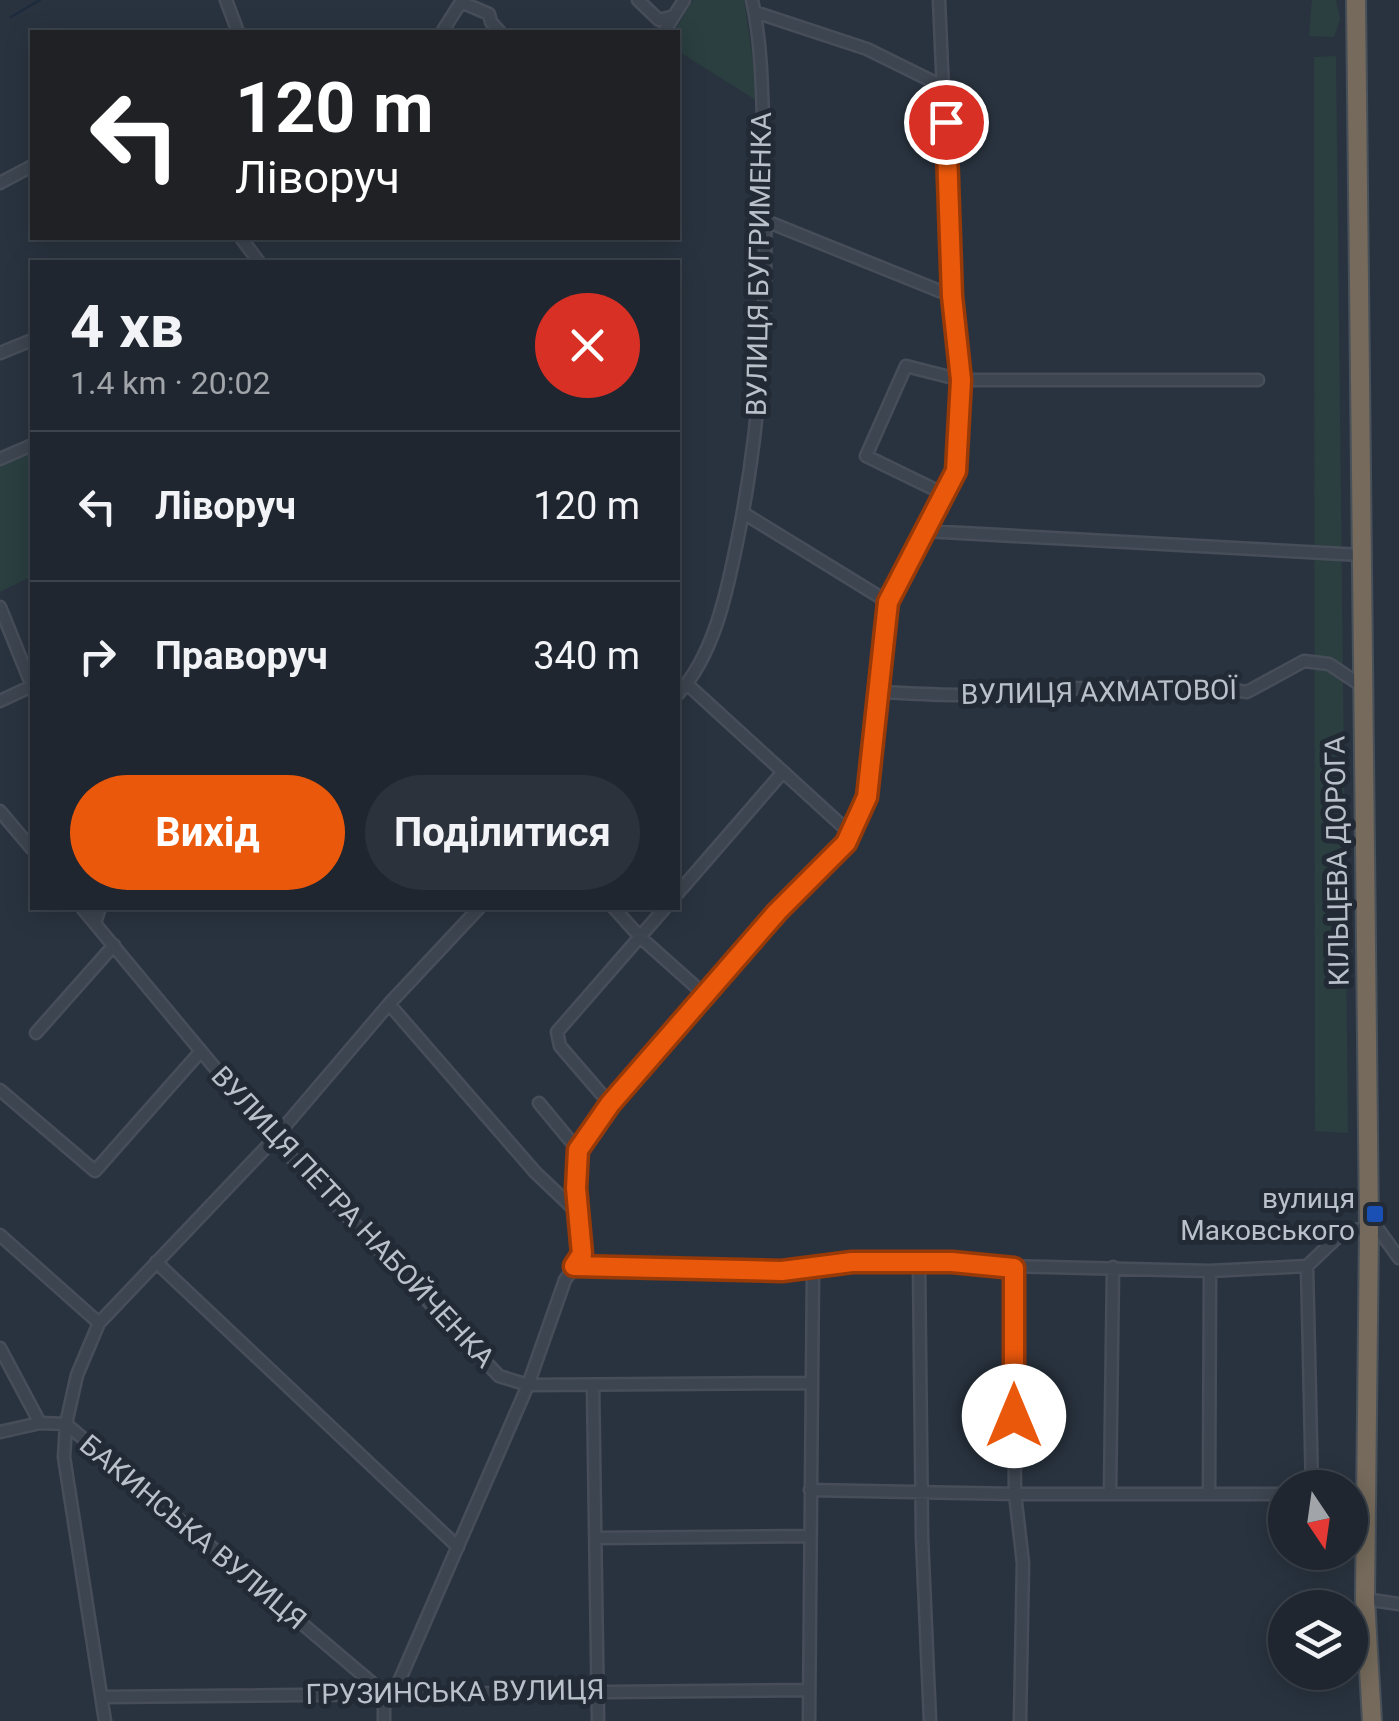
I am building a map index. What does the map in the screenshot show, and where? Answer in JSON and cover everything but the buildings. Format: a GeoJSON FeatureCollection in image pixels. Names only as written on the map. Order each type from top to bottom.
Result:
{"type":"FeatureCollection","features":[{"type":"Feature","properties":{"kind":"highway","name":"КІЛЬЦЕВА ДОРОГА"},"geometry":{"type":"LineString","coordinates":[[1356,0],[1368,1228],[1358,1470]]}},
{"type":"Feature","properties":{"kind":"highway","name":"КІЛЬЦЕВА ДОРОГА"},"geometry":{"type":"LineString","coordinates":[[1368,1651],[1372,1721]]}},
{"type":"Feature","properties":{"kind":"street"},"geometry":{"type":"LineString","coordinates":[[226,0],[237,30]]}},
{"type":"Feature","properties":{"kind":"street"},"geometry":{"type":"LineString","coordinates":[[638,0],[659,20],[674,16]]}},
{"type":"Feature","properties":{"kind":"street"},"geometry":{"type":"LineString","coordinates":[[665,30],[684,0]]}},
{"type":"Feature","properties":{"kind":"street"},"geometry":{"type":"LineString","coordinates":[[384,1721],[389,1693],[458,1548],[528,1386],[564,1280],[582,1254],[578,1150],[610,1104],[705,994],[802,884],[846,843],[867,797],[888,602],[956,471],[961,380],[952,296],[939,0]]}},
{"type":"Feature","properties":{"kind":"street"},"geometry":{"type":"LineString","coordinates":[[443,30],[461,2],[489,14],[498,30]]}},
{"type":"Feature","properties":{"kind":"street"},"geometry":{"type":"LineString","coordinates":[[753,6],[867,50],[944,86]]}},
{"type":"Feature","properties":{"kind":"street","name":"ВУЛИЦЯ БУГРИМЕНКА"},"geometry":{"type":"LineString","coordinates":[[680,692],[710,639],[721,607],[745,514],[763,374],[766,221],[761,58],[753,6]]}},
{"type":"Feature","properties":{"kind":"street"},"geometry":{"type":"LineString","coordinates":[[0,184],[30,167]]}},
{"type":"Feature","properties":{"kind":"street"},"geometry":{"type":"LineString","coordinates":[[766,221],[952,296]]}},
{"type":"Feature","properties":{"kind":"street"},"geometry":{"type":"LineString","coordinates":[[0,353],[30,341]]}},
{"type":"Feature","properties":{"kind":"street"},"geometry":{"type":"LineString","coordinates":[[944,494],[866,456],[906,366],[961,380],[1258,380]]}},
{"type":"Feature","properties":{"kind":"street"},"geometry":{"type":"LineString","coordinates":[[0,459],[30,445]]}},
{"type":"Feature","properties":{"kind":"street"},"geometry":{"type":"LineString","coordinates":[[745,514],[888,602]]}},
{"type":"Feature","properties":{"kind":"street"},"geometry":{"type":"LineString","coordinates":[[925,530],[1362,555]]}},
{"type":"Feature","properties":{"kind":"street"},"geometry":{"type":"LineString","coordinates":[[0,607],[30,681]]}},
{"type":"Feature","properties":{"kind":"street","name":"ВУЛИЦЯ АХМАТОВОЇ"},"geometry":{"type":"LineString","coordinates":[[880,692],[958,696],[1008,694],[1035,688],[1204,686],[1247,692],[1304,661],[1329,664],[1363,687]]}},
{"type":"Feature","properties":{"kind":"street"},"geometry":{"type":"LineString","coordinates":[[686,684],[850,833]]}},
{"type":"Feature","properties":{"kind":"street"},"geometry":{"type":"LineString","coordinates":[[0,701],[30,687]]}},
{"type":"Feature","properties":{"kind":"street"},"geometry":{"type":"LineString","coordinates":[[680,891],[782,773]]}},
{"type":"Feature","properties":{"kind":"street"},"geometry":{"type":"LineString","coordinates":[[0,811],[30,847]]}},
{"type":"Feature","properties":{"kind":"street","name":"ВУЛИЦЯ ПЕТРА НАБОЙЧЕНКА"},"geometry":{"type":"LineString","coordinates":[[84,910],[274,1139],[499,1376],[528,1386],[811,1383]]}},
{"type":"Feature","properties":{"kind":"street"},"geometry":{"type":"LineString","coordinates":[[95,922],[99,910]]}},
{"type":"Feature","properties":{"kind":"street"},"geometry":{"type":"LineString","coordinates":[[105,1721],[64,1457],[66,1424],[77,1375],[99,1323],[274,1139],[388,1004],[477,910]]}},
{"type":"Feature","properties":{"kind":"street"},"geometry":{"type":"LineString","coordinates":[[616,910],[640,937],[705,994]]}},
{"type":"Feature","properties":{"kind":"street"},"geometry":{"type":"LineString","coordinates":[[610,1104],[560,1046],[556,1032],[663,910]]}},
{"type":"Feature","properties":{"kind":"street"},"geometry":{"type":"LineString","coordinates":[[36,1033],[114,945]]}},
{"type":"Feature","properties":{"kind":"street"},"geometry":{"type":"LineString","coordinates":[[388,1004],[535,1172],[578,1213]]}},
{"type":"Feature","properties":{"kind":"street"},"geometry":{"type":"LineString","coordinates":[[0,1090],[94,1171],[201,1051]]}},
{"type":"Feature","properties":{"kind":"street"},"geometry":{"type":"LineString","coordinates":[[540,1103],[578,1150]]}},
{"type":"Feature","properties":{"kind":"street"},"geometry":{"type":"LineString","coordinates":[[574,1266],[782,1271],[852,1262],[919,1262],[1014,1268],[1210,1271],[1306,1266],[1345,1230],[1368,1228],[1378,1230],[1399,1258]]}},
{"type":"Feature","properties":{"kind":"street"},"geometry":{"type":"LineString","coordinates":[[0,1235],[99,1323]]}},
{"type":"Feature","properties":{"kind":"street"},"geometry":{"type":"LineString","coordinates":[[156,1262],[458,1548]]}},
{"type":"Feature","properties":{"kind":"street"},"geometry":{"type":"LineString","coordinates":[[919,1262],[930,1721]]}},
{"type":"Feature","properties":{"kind":"street"},"geometry":{"type":"LineString","coordinates":[[1306,1266],[1312,1470]]}},
{"type":"Feature","properties":{"kind":"street"},"geometry":{"type":"LineString","coordinates":[[809,1721],[813,1267]]}},
{"type":"Feature","properties":{"kind":"street"},"geometry":{"type":"LineString","coordinates":[[1014,1268],[1015,1494],[1023,1563],[1020,1721]]}},
{"type":"Feature","properties":{"kind":"street"},"geometry":{"type":"LineString","coordinates":[[1110,1494],[1114,1268]]}},
{"type":"Feature","properties":{"kind":"street"},"geometry":{"type":"LineString","coordinates":[[1209,1494],[1210,1271]]}},
{"type":"Feature","properties":{"kind":"street"},"geometry":{"type":"LineString","coordinates":[[0,1348],[40,1423]]}},
{"type":"Feature","properties":{"kind":"street"},"geometry":{"type":"LineString","coordinates":[[594,1386],[598,1721]]}},
{"type":"Feature","properties":{"kind":"street","name":"БАКИНСЬКА ВУЛИЦЯ"},"geometry":{"type":"LineString","coordinates":[[0,1432],[40,1423],[66,1424],[389,1693]]}},
{"type":"Feature","properties":{"kind":"street"},"geometry":{"type":"LineString","coordinates":[[810,1490],[1268,1494]]}},
{"type":"Feature","properties":{"kind":"street"},"geometry":{"type":"LineString","coordinates":[[596,1538],[810,1536]]}},
{"type":"Feature","properties":{"kind":"street"},"geometry":{"type":"LineString","coordinates":[[1368,1599],[1399,1604]]}},
{"type":"Feature","properties":{"kind":"street","name":"ГРУЗИНСЬКА ВУЛИЦЯ"},"geometry":{"type":"LineString","coordinates":[[102,1697],[809,1690]]}},
{"type":"Feature","properties":{"kind":"green space"},"geometry":{"type":"Polygon","coordinates":[[[693,0],[744,0],[759,102],[680,52],[680,30],[675,30],[693,0]]]}},
{"type":"Feature","properties":{"kind":"green space"},"geometry":{"type":"Polygon","coordinates":[[[1312,0],[1336,0],[1340,19],[1334,37],[1309,36],[1312,0]]]}},
{"type":"Feature","properties":{"kind":"green space"},"geometry":{"type":"Polygon","coordinates":[[[1336,56],[1348,1133],[1315,1131],[1314,57],[1336,56]]]}},
{"type":"Feature","properties":{"kind":"green space"},"geometry":{"type":"Polygon","coordinates":[[[30,453],[30,577],[0,592],[0,466],[30,453]]]}},
{"type":"Feature","properties":{"kind":"waterway"},"geometry":{"type":"LineString","coordinates":[[11,17],[40,0]]}},
{"type":"Feature","properties":{"kind":"place","name":"вулиця Маковського"},"geometry":{"type":"Point","coordinates":[1375,1214]}},
{"type":"Feature","properties":{"kind":"route"},"geometry":{"type":"LineString","coordinates":[[946,122],[952,296],[961,380],[956,471],[888,602],[867,797],[846,843],[777,912],[610,1104],[578,1150],[576,1188],[583,1238],[582,1254],[574,1266],[782,1271],[852,1262],[952,1262],[1014,1268],[1014,1416]]}}]}
